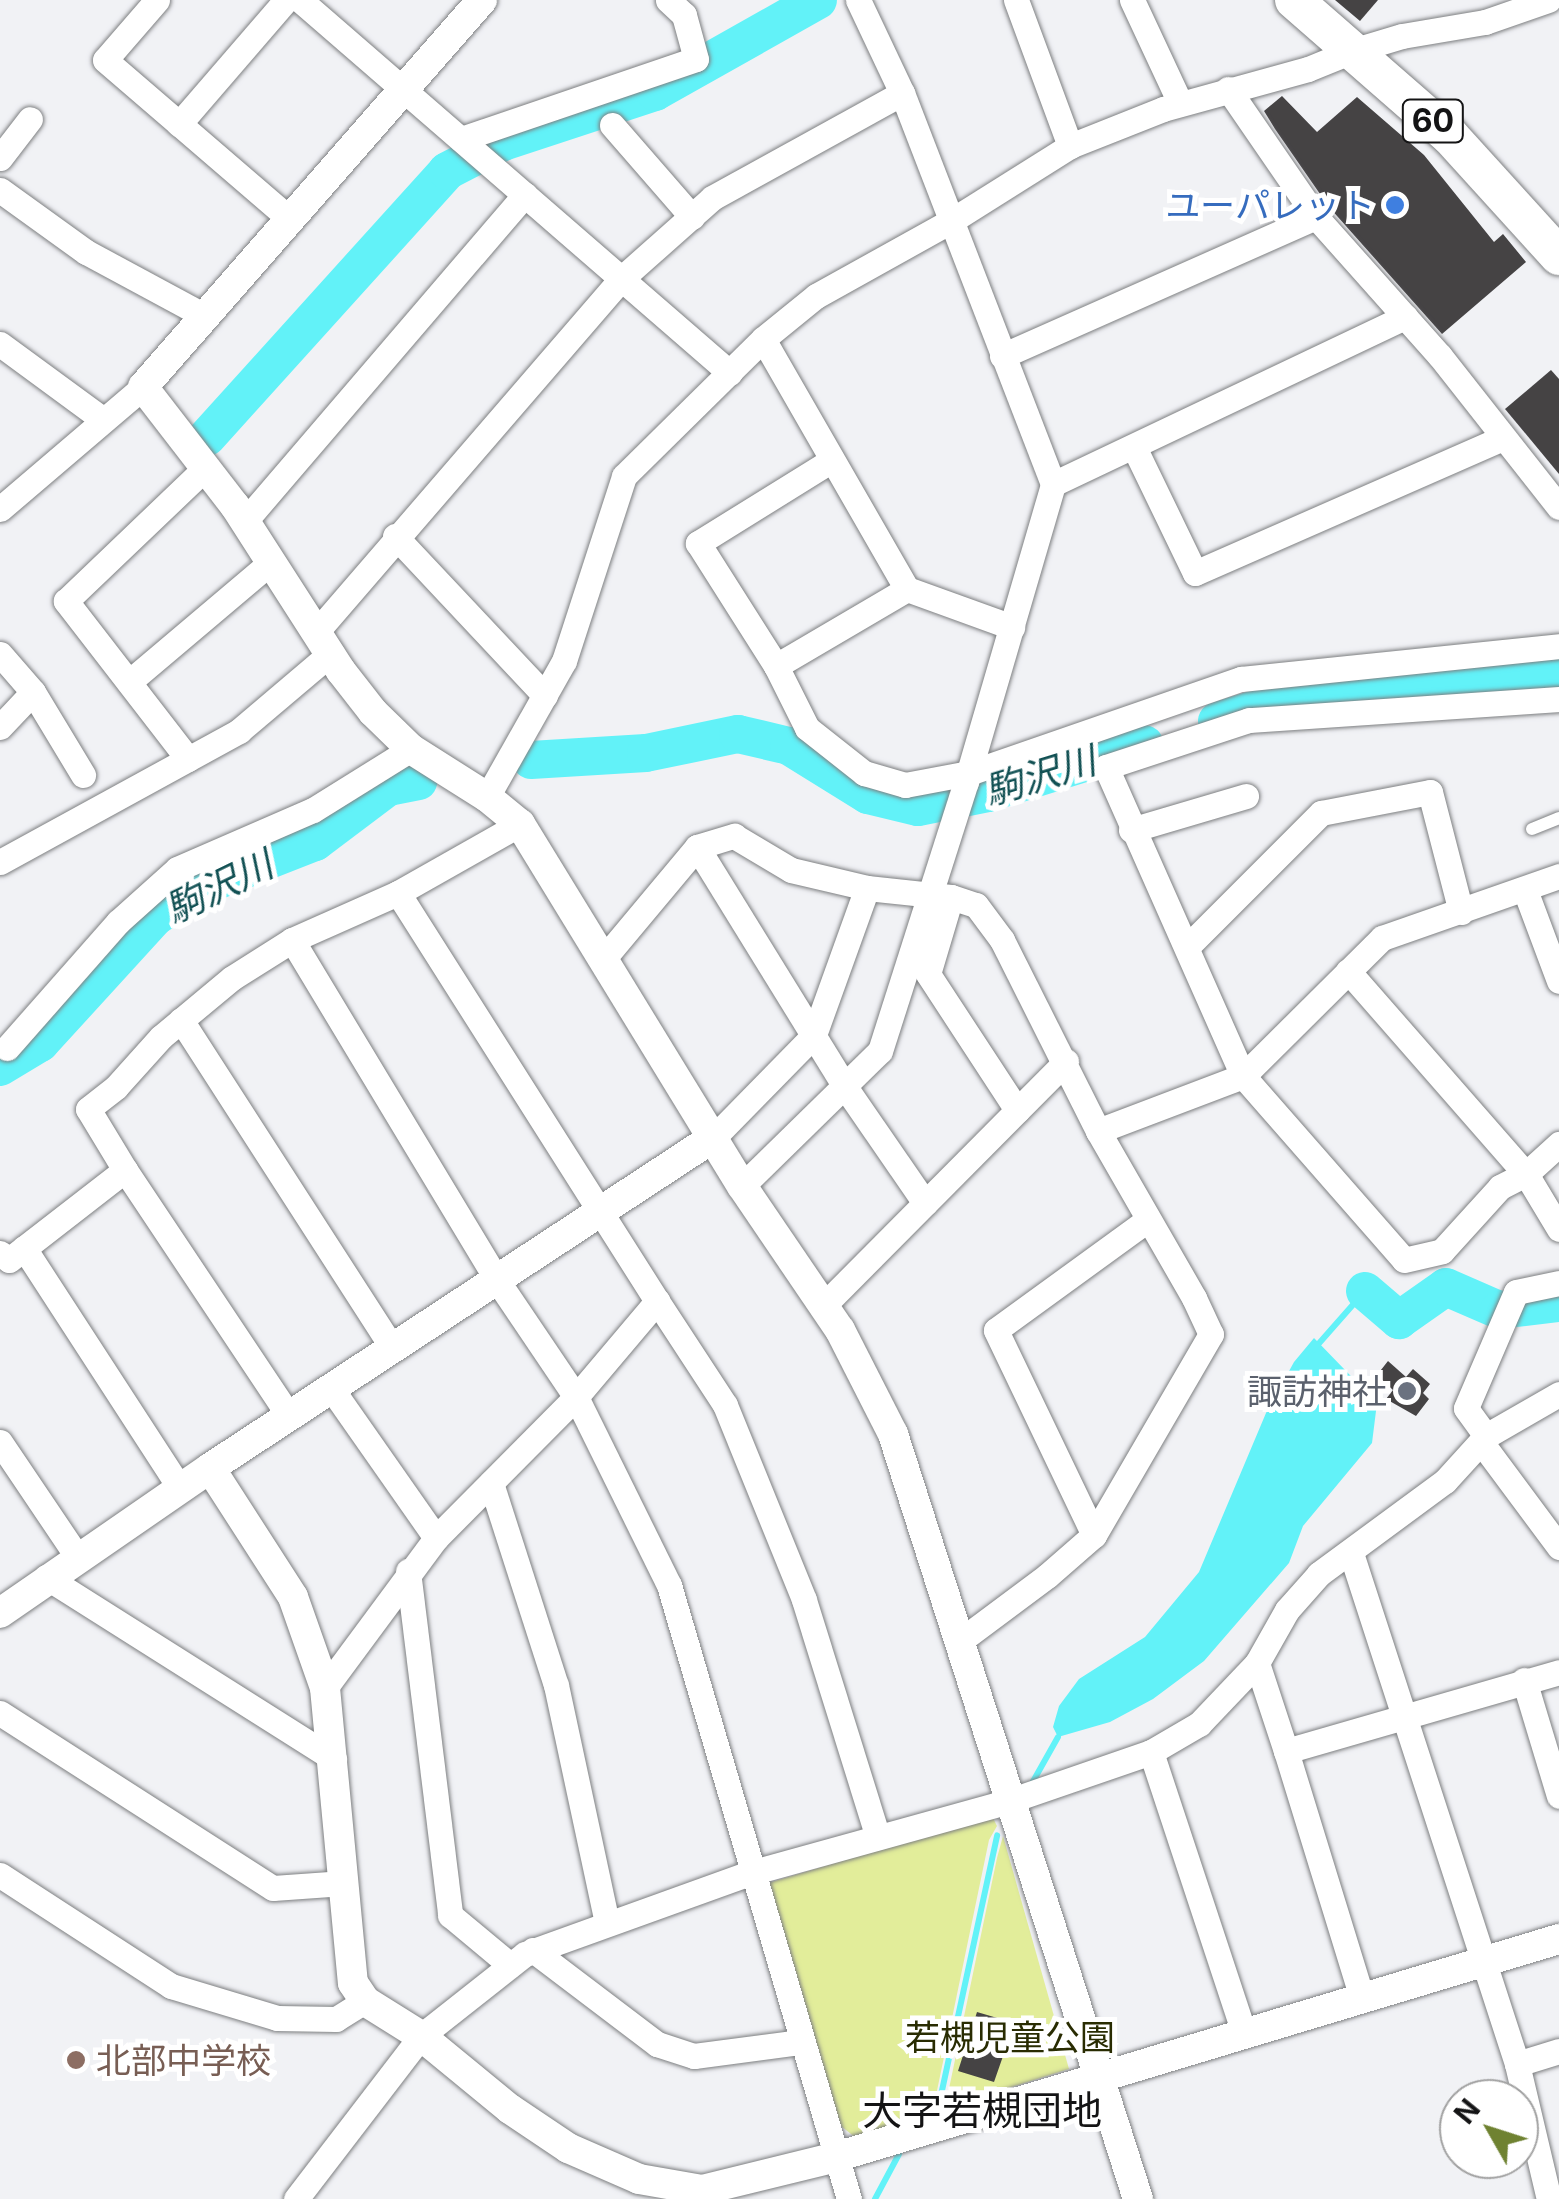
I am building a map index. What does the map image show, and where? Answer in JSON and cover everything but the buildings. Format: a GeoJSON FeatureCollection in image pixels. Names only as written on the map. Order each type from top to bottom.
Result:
{"type":"FeatureCollection","features":[{"type":"Feature","properties":{"kind":"main road","name":"60"},"geometry":{"type":"LineString","coordinates":[[1294,0],[1450,136],[1559,256]]}},
{"type":"Feature","properties":{"kind":"street"},"geometry":{"type":"LineString","coordinates":[[156,0],[105,60],[289,218]]}},
{"type":"Feature","properties":{"kind":"street"},"geometry":{"type":"LineString","coordinates":[[180,124],[286,0]]}},
{"type":"Feature","properties":{"kind":"street"},"geometry":{"type":"LineString","coordinates":[[300,0],[730,373]]}},
{"type":"Feature","properties":{"kind":"street"},"geometry":{"type":"LineString","coordinates":[[5,497],[143,387],[482,0]]}},
{"type":"Feature","properties":{"kind":"street"},"geometry":{"type":"LineString","coordinates":[[462,139],[696,60],[684,15],[668,0]]}},
{"type":"Feature","properties":{"kind":"street"},"geometry":{"type":"LineString","coordinates":[[858,0],[902,93],[1054,484],[950,833],[928,974],[1017,1110]]}},
{"type":"Feature","properties":{"kind":"street"},"geometry":{"type":"LineString","coordinates":[[1016,0],[1070,146]]}},
{"type":"Feature","properties":{"kind":"street"},"geometry":{"type":"LineString","coordinates":[[1132,0],[1180,103]]}},
{"type":"Feature","properties":{"kind":"street"},"geometry":{"type":"LineString","coordinates":[[487,797],[564,662],[624,476],[762,339],[816,296],[952,221],[1070,146],[1180,103],[1308,68],[1402,36],[1551,7]]}},
{"type":"Feature","properties":{"kind":"street"},"geometry":{"type":"LineString","coordinates":[[1228,89],[1316,217],[1405,317],[1559,507]]}},
{"type":"Feature","properties":{"kind":"street"},"geometry":{"type":"LineString","coordinates":[[0,862],[239,731],[324,642],[395,536],[622,278],[712,198],[902,93]]}},
{"type":"Feature","properties":{"kind":"street"},"geometry":{"type":"LineString","coordinates":[[0,158],[30,119]]}},
{"type":"Feature","properties":{"kind":"street"},"geometry":{"type":"LineString","coordinates":[[612,125],[692,217]]}},
{"type":"Feature","properties":{"kind":"street"},"geometry":{"type":"LineString","coordinates":[[0,190],[86,252],[205,316]]}},
{"type":"Feature","properties":{"kind":"street"},"geometry":{"type":"LineString","coordinates":[[245,521],[525,194]]}},
{"type":"Feature","properties":{"kind":"street"},"geometry":{"type":"LineString","coordinates":[[1002,356],[1316,217]]}},
{"type":"Feature","properties":{"kind":"street"},"geometry":{"type":"LineString","coordinates":[[1054,484],[1405,317]]}},
{"type":"Feature","properties":{"kind":"street"},"geometry":{"type":"LineString","coordinates":[[762,339],[907,589],[1012,627]]}},
{"type":"Feature","properties":{"kind":"street"},"geometry":{"type":"LineString","coordinates":[[0,344],[102,419]]}},
{"type":"Feature","properties":{"kind":"street"},"geometry":{"type":"LineString","coordinates":[[143,387],[245,521],[373,712],[410,749],[487,797],[520,824],[605,956],[742,1186],[840,1330],[893,1434],[1138,2199]]}},
{"type":"Feature","properties":{"kind":"street"},"geometry":{"type":"LineString","coordinates":[[1134,447],[1195,574],[1503,438]]}},
{"type":"Feature","properties":{"kind":"street"},"geometry":{"type":"LineString","coordinates":[[832,460],[698,543],[776,666],[807,728],[864,772],[905,785],[968,777],[1241,679],[1559,646]]}},
{"type":"Feature","properties":{"kind":"street"},"geometry":{"type":"LineString","coordinates":[[188,759],[66,601],[206,468]]}},
{"type":"Feature","properties":{"kind":"street"},"geometry":{"type":"LineString","coordinates":[[395,536],[545,696]]}},
{"type":"Feature","properties":{"kind":"street"},"geometry":{"type":"LineString","coordinates":[[129,682],[272,561]]}},
{"type":"Feature","properties":{"kind":"street"},"geometry":{"type":"LineString","coordinates":[[776,666],[907,589]]}},
{"type":"Feature","properties":{"kind":"street"},"geometry":{"type":"LineString","coordinates":[[1,655],[33,692],[83,774]]}},
{"type":"Feature","properties":{"kind":"street"},"geometry":{"type":"LineString","coordinates":[[0,726],[33,692]]}},
{"type":"Feature","properties":{"kind":"street"},"geometry":{"type":"LineString","coordinates":[[1559,698],[1249,720],[1106,767],[1243,1076],[1404,1260],[1442,1251],[1500,1187],[1526,1174],[1559,1144]]}},
{"type":"Feature","properties":{"kind":"street"},"geometry":{"type":"LineString","coordinates":[[2,1047],[118,922],[178,869],[313,810],[410,749]]}},
{"type":"Feature","properties":{"kind":"street"},"geometry":{"type":"LineString","coordinates":[[1186,947],[1321,813],[1430,792],[1461,912]]}},
{"type":"Feature","properties":{"kind":"street"},"geometry":{"type":"LineString","coordinates":[[1131,830],[1246,796]]}},
{"type":"Feature","properties":{"kind":"street"},"geometry":{"type":"LineString","coordinates":[[289,1416],[88,1109],[181,1020],[232,978],[292,940],[398,893],[520,824]]}},
{"type":"Feature","properties":{"kind":"street"},"geometry":{"type":"LineString","coordinates":[[605,956],[698,847],[734,836],[791,870],[867,888],[976,905],[988,916],[1066,1061],[1098,1132],[1211,1334],[1094,1535],[1047,1576],[961,1640]]}},
{"type":"Feature","properties":{"kind":"street"},"geometry":{"type":"LineString","coordinates":[[698,847],[845,1087],[925,1203]]}},
{"type":"Feature","properties":{"kind":"street"},"geometry":{"type":"LineString","coordinates":[[1098,1132],[1243,1076],[1382,938],[1559,876]]}},
{"type":"Feature","properties":{"kind":"street"},"geometry":{"type":"LineString","coordinates":[[0,1613],[77,1556],[714,1137],[814,1035],[867,888]]}},
{"type":"Feature","properties":{"kind":"street"},"geometry":{"type":"LineString","coordinates":[[1526,890],[1559,981]]}},
{"type":"Feature","properties":{"kind":"street"},"geometry":{"type":"LineString","coordinates":[[398,893],[726,1405],[804,1600],[878,1837]]}},
{"type":"Feature","properties":{"kind":"street"},"geometry":{"type":"LineString","coordinates":[[742,1186],[880,1051],[941,897]]}},
{"type":"Feature","properties":{"kind":"street"},"geometry":{"type":"LineString","coordinates":[[292,940],[497,1280],[576,1396],[670,1585],[750,1873],[849,2199]]}},
{"type":"Feature","properties":{"kind":"street"},"geometry":{"type":"LineString","coordinates":[[1348,970],[1526,1174],[1559,1229]]}},
{"type":"Feature","properties":{"kind":"street"},"geometry":{"type":"LineString","coordinates":[[181,1020],[392,1348]]}},
{"type":"Feature","properties":{"kind":"street"},"geometry":{"type":"LineString","coordinates":[[823,1306],[1066,1061]]}},
{"type":"Feature","properties":{"kind":"street"},"geometry":{"type":"LineString","coordinates":[[126,1170],[8,1257],[181,1490]]}},
{"type":"Feature","properties":{"kind":"street"},"geometry":{"type":"LineString","coordinates":[[1094,1535],[996,1330],[1146,1221]]}},
{"type":"Feature","properties":{"kind":"street"},"geometry":{"type":"LineString","coordinates":[[1559,1284],[1516,1292],[1466,1408],[1483,1439],[1559,1546]]}},
{"type":"Feature","properties":{"kind":"street"},"geometry":{"type":"LineString","coordinates":[[325,1688],[436,1538],[576,1396],[657,1301]]}},
{"type":"Feature","properties":{"kind":"street"},"geometry":{"type":"LineString","coordinates":[[331,1388],[436,1538]]}},
{"type":"Feature","properties":{"kind":"street"},"geometry":{"type":"LineString","coordinates":[[329,2199],[301,2191],[420,2036],[533,1950],[750,1873],[1009,1801],[1151,1752],[1199,1724],[1257,1664],[1287,1610],[1320,1574],[1445,1481],[1483,1439],[1559,1394]]}},
{"type":"Feature","properties":{"kind":"street"},"geometry":{"type":"LineString","coordinates":[[0,1442],[77,1556]]}},
{"type":"Feature","properties":{"kind":"street"},"geometry":{"type":"LineString","coordinates":[[210,1468],[293,1597],[325,1688],[353,1983],[366,2000],[420,2036],[510,2109],[568,2148],[640,2178],[702,2190],[836,2157],[1559,1939]]}},
{"type":"Feature","properties":{"kind":"street"},"geometry":{"type":"LineString","coordinates":[[491,1483],[556,1685],[607,1922]]}},
{"type":"Feature","properties":{"kind":"street"},"geometry":{"type":"LineString","coordinates":[[1351,1553],[1480,1962],[1550,2163],[1550,2199]]}},
{"type":"Feature","properties":{"kind":"street"},"geometry":{"type":"LineString","coordinates":[[408,1571],[450,1915],[510,1966]]}},
{"type":"Feature","properties":{"kind":"street"},"geometry":{"type":"LineString","coordinates":[[46,1578],[334,1760]]}},
{"type":"Feature","properties":{"kind":"street"},"geometry":{"type":"LineString","coordinates":[[1257,1664],[1362,1998]]}},
{"type":"Feature","properties":{"kind":"street"},"geometry":{"type":"LineString","coordinates":[[1286,1751],[1559,1672]]}},
{"type":"Feature","properties":{"kind":"street"},"geometry":{"type":"LineString","coordinates":[[1524,1680],[1559,1796]]}},
{"type":"Feature","properties":{"kind":"street"},"geometry":{"type":"LineString","coordinates":[[0,1713],[273,1888],[344,1882]]}},
{"type":"Feature","properties":{"kind":"street"},"geometry":{"type":"LineString","coordinates":[[1151,1752],[1244,2033]]}},
{"type":"Feature","properties":{"kind":"street"},"geometry":{"type":"LineString","coordinates":[[0,1875],[171,1986],[277,2018],[336,2019],[366,2000]]}},
{"type":"Feature","properties":{"kind":"street"},"geometry":{"type":"LineString","coordinates":[[533,1950],[656,2044],[694,2056],[801,2042]]}},
{"type":"Feature","properties":{"kind":"street"},"geometry":{"type":"LineString","coordinates":[[1517,2064],[1559,2051]]}},
{"type":"Feature","properties":{"kind":"lane"},"geometry":{"type":"LineString","coordinates":[[1532,829],[1559,818]]}},
{"type":"Feature","properties":{"kind":"green space"},"geometry":{"type":"Polygon","coordinates":[[[992,1816],[997,1826],[989,1840],[933,2110],[856,2138],[841,2126],[765,1884],[992,1816]]]}},
{"type":"Feature","properties":{"kind":"green space","name":"若槻児童公園"},"geometry":{"type":"Polygon","coordinates":[[[1003,1836],[1069,2069],[945,2108],[997,1858],[1003,1836]]]}},
{"type":"Feature","properties":{"kind":"water"},"geometry":{"type":"Polygon","coordinates":[[[1314,1338],[1377,1403],[1372,1443],[1303,1526],[1289,1563],[1204,1661],[1153,1699],[1110,1722],[1058,1737],[1053,1727],[1059,1706],[1079,1679],[1145,1637],[1199,1572],[1266,1413],[1294,1362],[1314,1338]]]}},
{"type":"Feature","properties":{"kind":"waterway"},"geometry":{"type":"LineString","coordinates":[[207,437],[447,171],[503,142],[655,92],[818,0]]}},
{"type":"Feature","properties":{"kind":"waterway","name":"駒沢川"},"geometry":{"type":"LineString","coordinates":[[1217,721],[1285,700],[1559,672]]}},
{"type":"Feature","properties":{"kind":"waterway","name":"駒沢川"},"geometry":{"type":"LineString","coordinates":[[531,760],[646,753],[738,734],[789,746],[868,795],[918,807],[988,793],[1145,744]]}},
{"type":"Feature","properties":{"kind":"waterway","name":"駒沢川"},"geometry":{"type":"LineString","coordinates":[[0,1067],[40,1043],[155,917],[198,888],[315,842],[388,787],[418,781]]}},
{"type":"Feature","properties":{"kind":"waterway"},"geometry":{"type":"LineString","coordinates":[[1365,1291],[1399,1320],[1446,1287],[1499,1310],[1559,1303]]}},
{"type":"Feature","properties":{"kind":"waterway"},"geometry":{"type":"LineString","coordinates":[[1314,1349],[1365,1291]]}},
{"type":"Feature","properties":{"kind":"waterway"},"geometry":{"type":"LineString","coordinates":[[1031,1785],[1058,1737]]}},
{"type":"Feature","properties":{"kind":"waterway"},"geometry":{"type":"LineString","coordinates":[[938,2109],[997,1835]]}},
{"type":"Feature","properties":{"kind":"waterway"},"geometry":{"type":"LineString","coordinates":[[875,2199],[899,2154]]}},
{"type":"Feature","properties":{"kind":"place","name":"ユーパレット"},"geometry":{"type":"Point","coordinates":[1395,205]}},
{"type":"Feature","properties":{"kind":"place","name":"諏訪神社"},"geometry":{"type":"Point","coordinates":[1407,1391]}},
{"type":"Feature","properties":{"kind":"place","name":"北部中学校"},"geometry":{"type":"Point","coordinates":[76,2060]}},
{"type":"Feature","properties":{"kind":"district","name":"大字若槻団地"},"geometry":{"type":"Point","coordinates":[982,2111]}}]}
